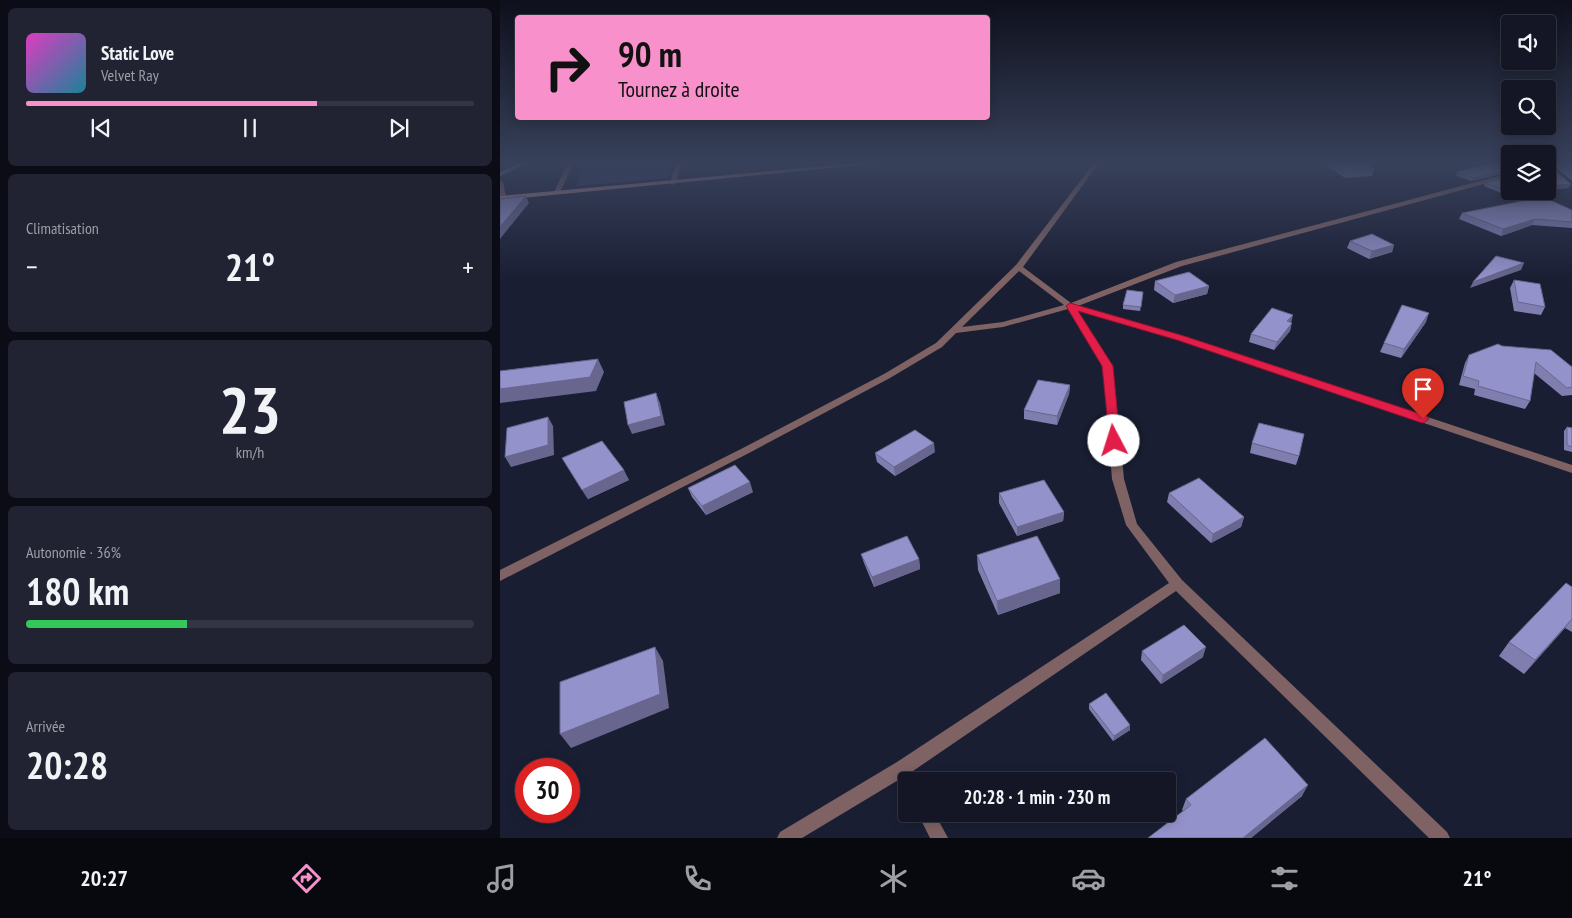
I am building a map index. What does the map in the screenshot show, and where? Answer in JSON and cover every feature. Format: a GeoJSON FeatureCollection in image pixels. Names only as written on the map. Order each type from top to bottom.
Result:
{"type":"FeatureCollection","features":[{"type":"Feature","properties":{"kind":"street"},"geometry":{"type":"LineString","coordinates":[[500,576],[745,452],[887,376],[939,345],[1019,267],[1068,202]]}},
{"type":"Feature","properties":{"kind":"street"},"geometry":{"type":"LineString","coordinates":[[955,331],[1003,324],[1070,306],[1179,264],[1409,202]]}},
{"type":"Feature","properties":{"kind":"street"},"geometry":{"type":"LineString","coordinates":[[1019,267],[1070,306],[1108,366],[1118,479],[1132,525],[1177,584],[1441,838]]}},
{"type":"Feature","properties":{"kind":"street"},"geometry":{"type":"LineString","coordinates":[[1070,306],[1181,338],[1572,469]]}},
{"type":"Feature","properties":{"kind":"street"},"geometry":{"type":"LineString","coordinates":[[910,772],[1177,584]]}},
{"type":"Feature","properties":{"kind":"street"},"geometry":{"type":"LineString","coordinates":[[786,838],[898,779]]}},
{"type":"Feature","properties":{"kind":"street"},"geometry":{"type":"LineString","coordinates":[[930,822],[939,838]]}},
{"type":"Feature","properties":{"kind":"building"},"geometry":{"type":"Polygon","coordinates":[[[500,202],[521,202],[500,227],[500,202]]]}},
{"type":"Feature","properties":{"kind":"building"},"geometry":{"type":"Polygon","coordinates":[[[1517,202],[1554,202],[1572,210],[1572,222],[1535,219],[1503,229],[1462,213],[1517,202]]]}},
{"type":"Feature","properties":{"kind":"building"},"geometry":{"type":"Polygon","coordinates":[[[1372,234],[1394,245],[1372,251],[1350,241],[1372,234]]]}},
{"type":"Feature","properties":{"kind":"building"},"geometry":{"type":"Polygon","coordinates":[[[1496,256],[1524,263],[1473,282],[1496,256]]]}},
{"type":"Feature","properties":{"kind":"building"},"geometry":{"type":"Polygon","coordinates":[[[1189,272],[1209,286],[1175,295],[1155,281],[1189,272]]]}},
{"type":"Feature","properties":{"kind":"building"},"geometry":{"type":"Polygon","coordinates":[[[1514,280],[1540,284],[1545,307],[1518,302],[1514,280]]]}},
{"type":"Feature","properties":{"kind":"building"},"geometry":{"type":"Polygon","coordinates":[[[1127,290],[1143,292],[1141,307],[1123,305],[1127,290]]]}},
{"type":"Feature","properties":{"kind":"building"},"geometry":{"type":"Polygon","coordinates":[[[1402,305],[1429,313],[1404,349],[1384,343],[1402,305]]]}},
{"type":"Feature","properties":{"kind":"building"},"geometry":{"type":"Polygon","coordinates":[[[1272,308],[1293,315],[1287,321],[1292,323],[1277,342],[1251,334],[1272,308]]]}},
{"type":"Feature","properties":{"kind":"building"},"geometry":{"type":"Polygon","coordinates":[[[1498,344],[1502,346],[1551,350],[1572,367],[1572,387],[1567,388],[1536,362],[1530,401],[1478,386],[1479,381],[1463,376],[1469,355],[1498,344]]]}},
{"type":"Feature","properties":{"kind":"building"},"geometry":{"type":"Polygon","coordinates":[[[598,359],[590,377],[500,389],[500,371],[598,359]]]}},
{"type":"Feature","properties":{"kind":"building"},"geometry":{"type":"Polygon","coordinates":[[[1038,380],[1070,385],[1057,416],[1024,410],[1038,380]]]}},
{"type":"Feature","properties":{"kind":"building"},"geometry":{"type":"Polygon","coordinates":[[[656,393],[661,416],[628,425],[624,402],[656,393]]]}},
{"type":"Feature","properties":{"kind":"building"},"geometry":{"type":"Polygon","coordinates":[[[548,417],[548,445],[505,457],[507,428],[548,417]]]}},
{"type":"Feature","properties":{"kind":"building"},"geometry":{"type":"Polygon","coordinates":[[[1259,423],[1304,434],[1299,456],[1252,443],[1259,423]]]}},
{"type":"Feature","properties":{"kind":"building"},"geometry":{"type":"Polygon","coordinates":[[[1567,427],[1572,428],[1572,447],[1567,445],[1567,427]]]}},
{"type":"Feature","properties":{"kind":"building"},"geometry":{"type":"Polygon","coordinates":[[[915,430],[934,443],[894,467],[875,453],[915,430]]]}},
{"type":"Feature","properties":{"kind":"building"},"geometry":{"type":"Polygon","coordinates":[[[602,441],[624,470],[582,490],[562,458],[602,441]]]}},
{"type":"Feature","properties":{"kind":"building"},"geometry":{"type":"Polygon","coordinates":[[[735,465],[750,482],[702,506],[688,488],[735,465]]]}},
{"type":"Feature","properties":{"kind":"building"},"geometry":{"type":"Polygon","coordinates":[[[1199,478],[1244,517],[1213,534],[1169,493],[1199,478]]]}},
{"type":"Feature","properties":{"kind":"building"},"geometry":{"type":"Polygon","coordinates":[[[1044,480],[1064,512],[1017,527],[999,493],[1044,480]]]}},
{"type":"Feature","properties":{"kind":"building"},"geometry":{"type":"Polygon","coordinates":[[[907,536],[919,559],[872,577],[861,554],[907,536]]]}},
{"type":"Feature","properties":{"kind":"building"},"geometry":{"type":"Polygon","coordinates":[[[1037,536],[1060,579],[997,601],[977,555],[1037,536]]]}},
{"type":"Feature","properties":{"kind":"building"},"geometry":{"type":"Polygon","coordinates":[[[1566,583],[1572,587],[1572,619],[1535,660],[1509,642],[1566,583]]]}},
{"type":"Feature","properties":{"kind":"building"},"geometry":{"type":"Polygon","coordinates":[[[1184,625],[1206,647],[1163,675],[1142,651],[1184,625]]]}},
{"type":"Feature","properties":{"kind":"building"},"geometry":{"type":"Polygon","coordinates":[[[655,647],[660,694],[560,734],[560,682],[655,647]]]}},
{"type":"Feature","properties":{"kind":"building"},"geometry":{"type":"Polygon","coordinates":[[[1106,693],[1130,725],[1114,736],[1089,704],[1106,693]]]}},
{"type":"Feature","properties":{"kind":"building"},"geometry":{"type":"Polygon","coordinates":[[[1265,738],[1308,785],[1243,838],[1148,838],[1169,822],[1176,822],[1176,817],[1191,805],[1186,799],[1265,738]]]}},
{"type":"Feature","properties":{"kind":"route"},"geometry":{"type":"LineString","coordinates":[[1114,441],[1108,366],[1070,306],[1181,338],[1423,419]]}}]}
